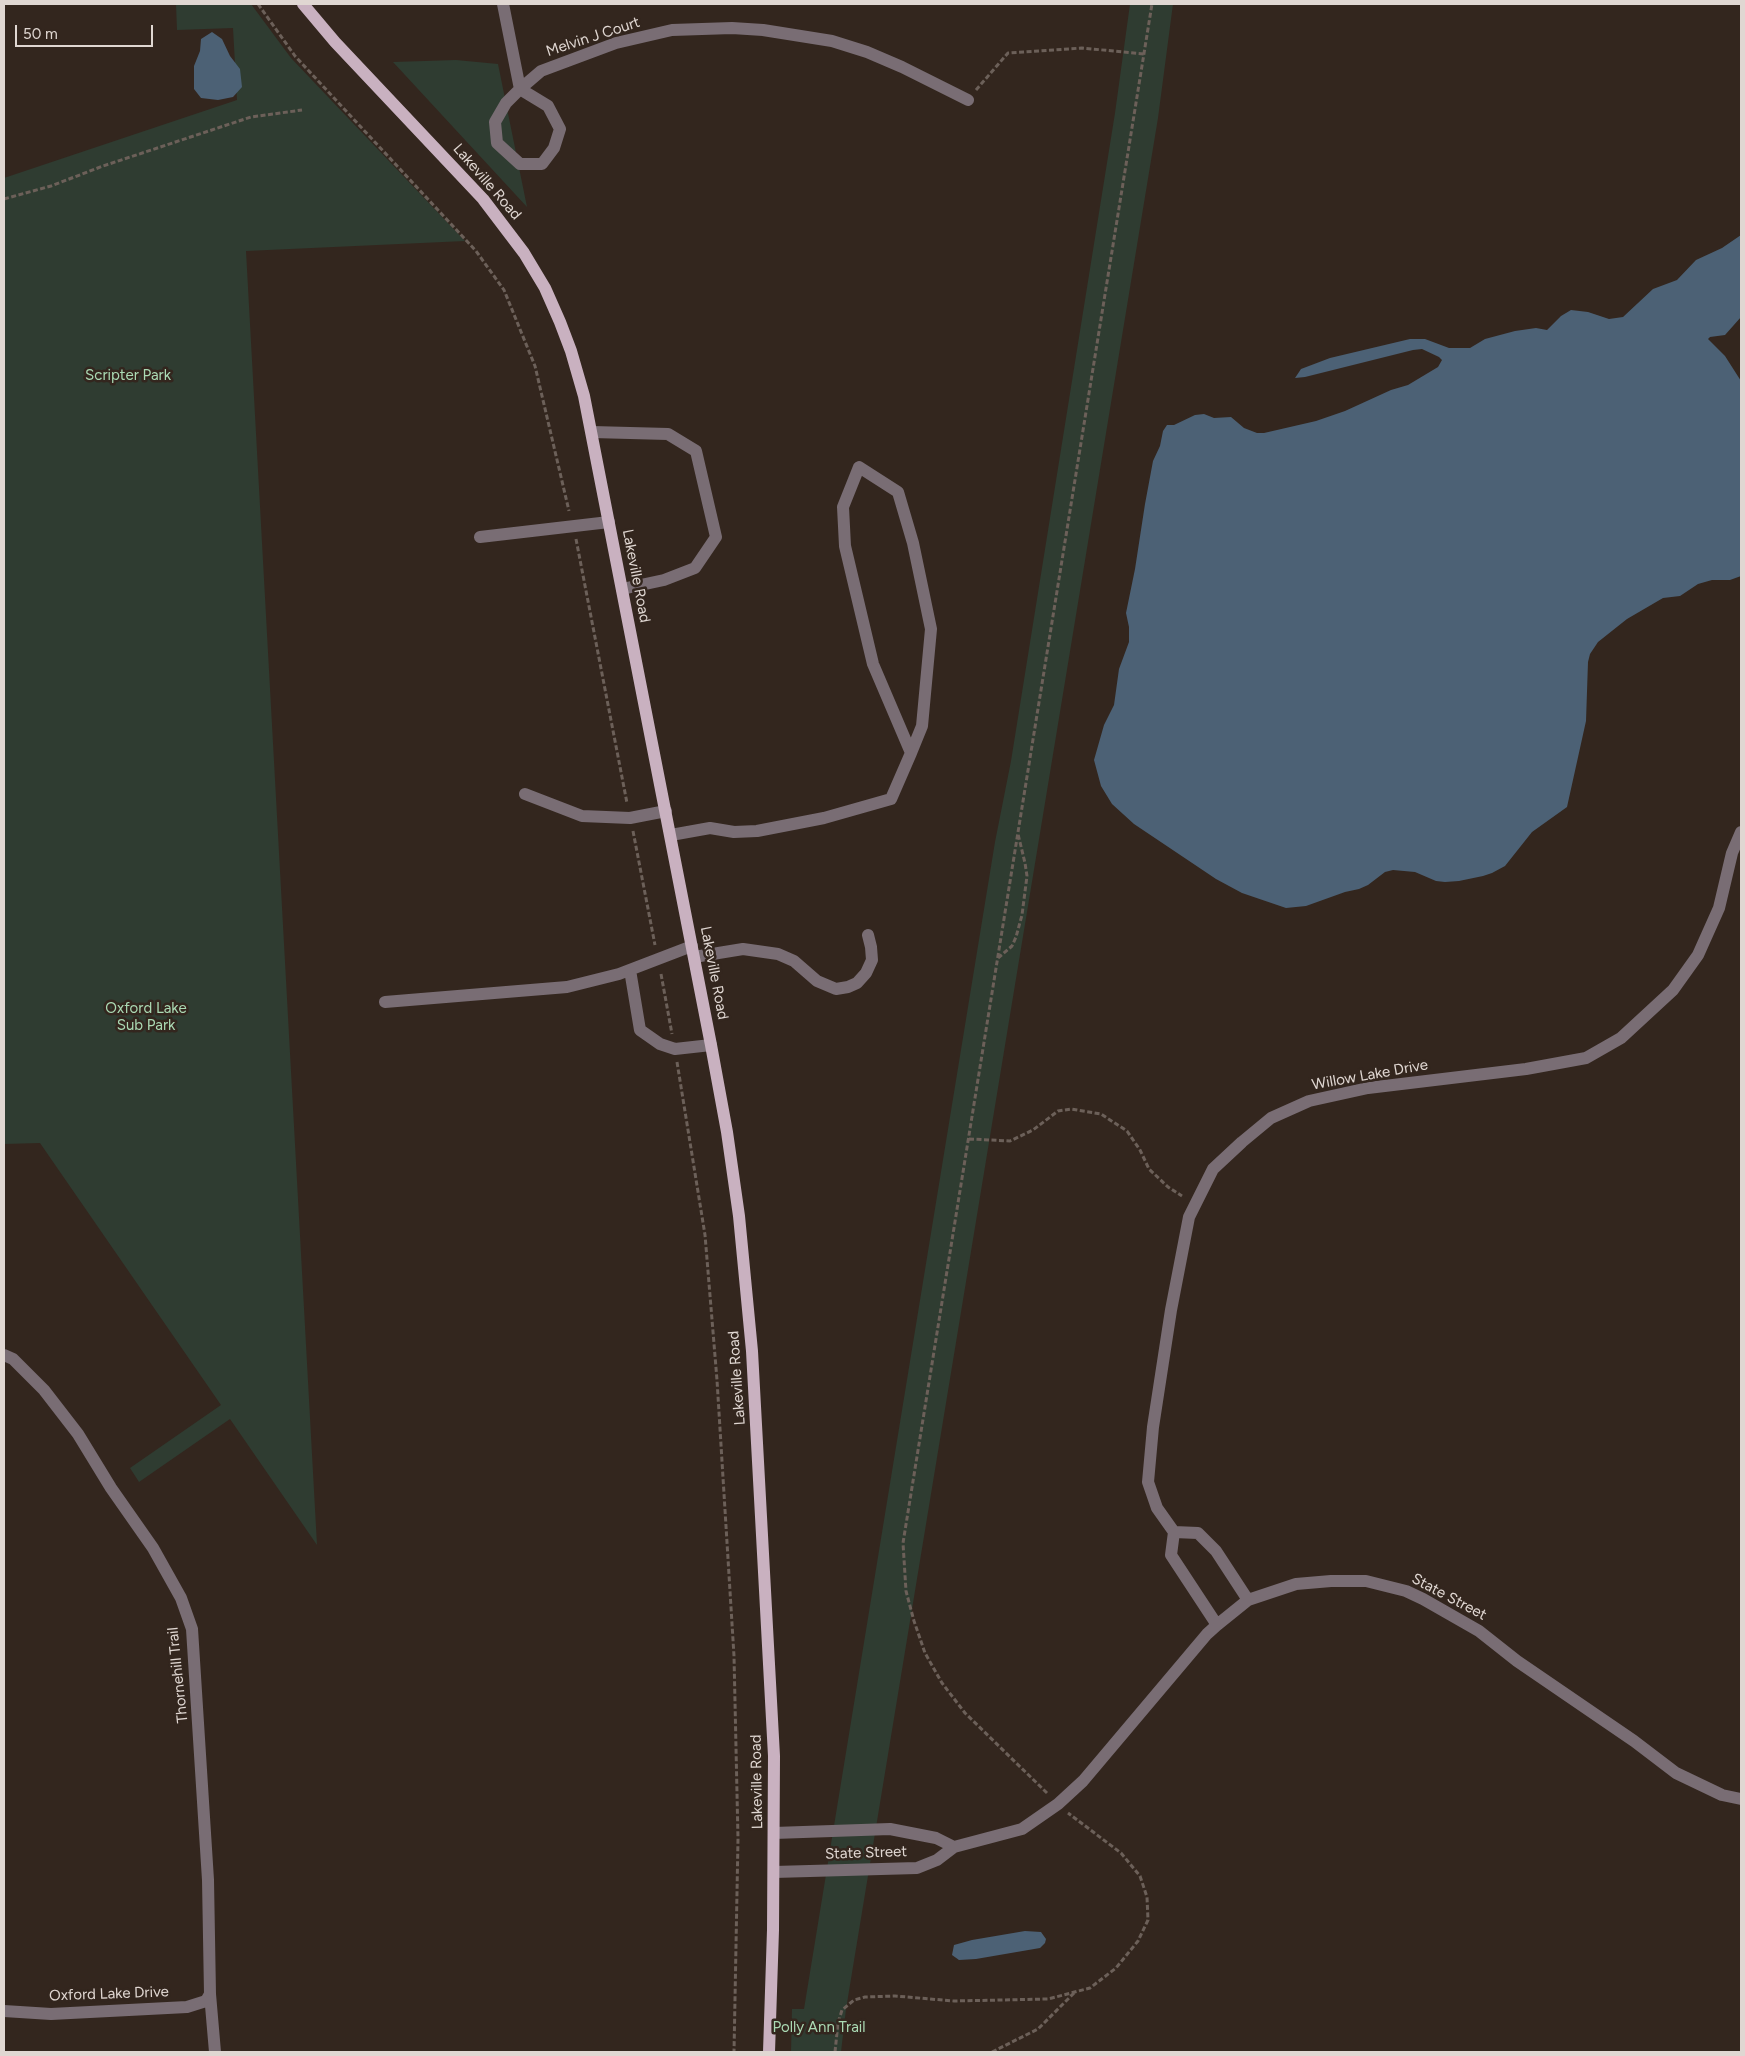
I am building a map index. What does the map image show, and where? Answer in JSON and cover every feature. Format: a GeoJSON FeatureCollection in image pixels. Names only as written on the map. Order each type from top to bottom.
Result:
{"type":"FeatureCollection","features":[{"type":"Feature","properties":{"kind":"main road","name":"Lakeville Road"},"geometry":{"type":"LineString","coordinates":[[303,4],[335,42],[482,199],[524,252],[545,288],[560,322],[580,379],[592,432],[711,1044],[733,1175],[749,1311],[774,1756],[774,1872],[768,2052]]}},
{"type":"Feature","properties":{"kind":"street"},"geometry":{"type":"LineString","coordinates":[[503,4],[520,89],[548,106],[560,129],[554,148],[542,164],[520,164],[496,143],[495,122],[506,102],[520,89]]}},
{"type":"Feature","properties":{"kind":"street","name":"Melvin J Court"},"geometry":{"type":"LineString","coordinates":[[520,89],[541,71],[616,43],[672,30],[732,28],[800,35],[849,47],[902,67],[968,100]]}},
{"type":"Feature","properties":{"kind":"street"},"geometry":{"type":"LineString","coordinates":[[592,432],[668,434],[696,451],[716,536],[695,568],[664,580],[622,589]]}},
{"type":"Feature","properties":{"kind":"street"},"geometry":{"type":"LineString","coordinates":[[671,835],[710,828],[734,832],[757,831],[824,818],[891,799],[911,754],[922,726],[931,629],[914,542],[898,492],[859,467],[843,507],[845,546],[873,664],[911,754]]}},
{"type":"Feature","properties":{"kind":"street"},"geometry":{"type":"LineString","coordinates":[[480,537],[609,522]]}},
{"type":"Feature","properties":{"kind":"street"},"geometry":{"type":"LineString","coordinates":[[525,794],[582,816],[630,818],[666,811]]}},
{"type":"Feature","properties":{"kind":"street","name":"Willow Lake Drive"},"geometry":{"type":"LineString","coordinates":[[1174,1532],[1158,1508],[1148,1482],[1153,1427],[1170,1310],[1189,1217],[1213,1169],[1270,1118],[1309,1101],[1368,1088],[1526,1069],[1586,1058],[1621,1038],[1673,990],[1698,955],[1719,908],[1732,854],[1741,832]]}},
{"type":"Feature","properties":{"kind":"street"},"geometry":{"type":"LineString","coordinates":[[385,1002],[568,987],[694,952],[743,949],[778,954],[794,960],[818,981],[836,989],[848,988],[857,984],[872,960],[868,935]]}},
{"type":"Feature","properties":{"kind":"street"},"geometry":{"type":"LineString","coordinates":[[630,970],[640,1030],[660,1044],[675,1049],[711,1044]]}},
{"type":"Feature","properties":{"kind":"street","name":"Thornehill Trail"},"geometry":{"type":"LineString","coordinates":[[4,1354],[13,1359],[44,1390],[78,1434],[111,1488],[153,1548],[181,1598],[192,1629],[208,1880],[210,1994],[216,2052]]}},
{"type":"Feature","properties":{"kind":"street"},"geometry":{"type":"LineString","coordinates":[[1217,1625],[1171,1555],[1174,1532],[1198,1532],[1216,1551],[1248,1600]]}},
{"type":"Feature","properties":{"kind":"street","name":"State Street"},"geometry":{"type":"LineString","coordinates":[[774,1872],[917,1868],[937,1860],[954,1847],[1022,1829],[1058,1804],[1083,1781],[1195,1649],[1217,1625],[1248,1600],[1296,1584],[1331,1581],[1366,1581],[1406,1590],[1479,1631],[1517,1661],[1634,1741],[1676,1773],[1722,1795],[1741,1799]]}},
{"type":"Feature","properties":{"kind":"street","name":"State Street"},"geometry":{"type":"LineString","coordinates":[[774,1833],[890,1829],[936,1838],[954,1847]]}},
{"type":"Feature","properties":{"kind":"street","name":"Oxford Lake Drive"},"geometry":{"type":"LineString","coordinates":[[4,2011],[51,2014],[187,2007],[206,2002],[210,1994]]}},
{"type":"Feature","properties":{"kind":"path"},"geometry":{"type":"LineString","coordinates":[[835,2052],[838,2023],[842,2010],[854,2000],[866,1997],[895,1996],[954,2001],[1048,1999],[1090,1988],[1116,1968],[1138,1941],[1148,1920],[1148,1897],[1140,1876],[1121,1853],[1074,1819],[1058,1804],[965,1713],[942,1683],[925,1653],[906,1591],[903,1543],[1152,4]]}},
{"type":"Feature","properties":{"kind":"path"},"geometry":{"type":"LineString","coordinates":[[968,100],[1008,54],[1082,48],[1144,54]]}},
{"type":"Feature","properties":{"kind":"path"},"geometry":{"type":"LineString","coordinates":[[4,199],[51,186],[103,166],[250,117],[302,110]]}},
{"type":"Feature","properties":{"kind":"path"},"geometry":{"type":"LineString","coordinates":[[997,958],[1012,946],[1022,915],[1027,876],[1026,863],[1017,834]]}},
{"type":"Feature","properties":{"kind":"path"},"geometry":{"type":"LineString","coordinates":[[968,1139],[1010,1141],[1033,1130],[1058,1111],[1071,1109],[1101,1114],[1127,1131],[1149,1169],[1168,1187],[1196,1204]]}},
{"type":"Feature","properties":{"kind":"path"},"geometry":{"type":"LineString","coordinates":[[992,2052],[1038,2030],[1075,1992]]}},
{"type":"Feature","properties":{"kind":"green space"},"geometry":{"type":"Polygon","coordinates":[[[176,4],[251,4],[291,58],[465,241],[246,251],[317,1545],[230,1419],[139,1482],[130,1468],[221,1405],[40,1143],[4,1144],[4,178],[237,100],[233,28],[177,30],[176,4]]]}},
{"type":"Feature","properties":{"kind":"green space","name":"Polly Ann Trail"},"geometry":{"type":"Polygon","coordinates":[[[1130,4],[1173,4],[1158,118],[846,2009],[841,2052],[791,2052],[792,2009],[804,2009],[995,842],[1011,761],[1115,113],[1130,4]]]}},
{"type":"Feature","properties":{"kind":"green space"},"geometry":{"type":"Polygon","coordinates":[[[456,60],[498,64],[527,207],[393,62],[456,60]]]}},
{"type":"Feature","properties":{"kind":"water"},"geometry":{"type":"Polygon","coordinates":[[[212,32],[222,39],[230,56],[240,69],[242,87],[233,97],[218,100],[201,98],[194,89],[194,66],[200,51],[201,39],[212,32]]]}},
{"type":"Feature","properties":{"kind":"water"},"geometry":{"type":"Polygon","coordinates":[[[1741,235],[1741,317],[1725,335],[1708,339],[1725,356],[1741,381],[1741,576],[1730,580],[1712,580],[1698,584],[1680,596],[1663,598],[1627,619],[1598,642],[1590,654],[1588,662],[1586,721],[1567,807],[1532,832],[1505,866],[1483,876],[1445,882],[1436,881],[1415,872],[1393,870],[1385,872],[1368,885],[1359,889],[1306,906],[1286,908],[1242,893],[1216,879],[1134,824],[1112,804],[1101,786],[1094,760],[1104,725],[1114,705],[1119,669],[1129,642],[1129,627],[1126,613],[1145,504],[1153,461],[1160,446],[1163,431],[1167,425],[1174,425],[1195,415],[1204,414],[1214,418],[1231,417],[1244,428],[1257,433],[1264,433],[1316,421],[1345,411],[1391,390],[1408,385],[1438,367],[1442,360],[1422,349],[1295,378],[1301,369],[1330,358],[1410,339],[1425,339],[1449,348],[1470,348],[1485,339],[1515,331],[1536,328],[1547,330],[1561,316],[1571,310],[1588,312],[1609,319],[1623,317],[1653,289],[1677,280],[1696,260],[1722,248],[1741,235]]]}},
{"type":"Feature","properties":{"kind":"water"},"geometry":{"type":"Polygon","coordinates":[[[1025,1931],[1041,1932],[1046,1939],[1045,1943],[1040,1948],[976,1959],[959,1960],[952,1955],[954,1945],[1025,1931]]]}},
{"type":"Feature","properties":{"kind":"park label","name":"Scripter Park"},"geometry":{"type":"Point","coordinates":[128,376]}},
{"type":"Feature","properties":{"kind":"park label","name":"Oxford Lake Sub Park"},"geometry":{"type":"Point","coordinates":[146,1018]}}]}
